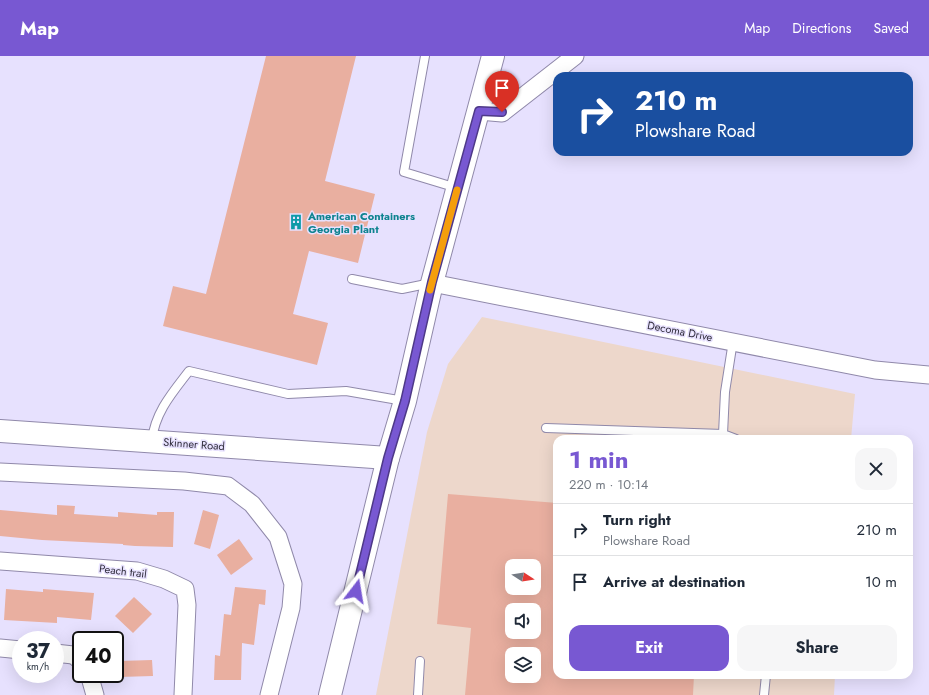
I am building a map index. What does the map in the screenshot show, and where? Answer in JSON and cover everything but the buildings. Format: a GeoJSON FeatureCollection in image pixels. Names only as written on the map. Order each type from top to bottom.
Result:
{"type":"FeatureCollection","features":[{"type":"Feature","properties":{"kind":"street"},"geometry":{"type":"LineString","coordinates":[[330,695],[388,458],[405,401],[432,282],[493,56]]}},
{"type":"Feature","properties":{"kind":"street"},"geometry":{"type":"LineString","coordinates":[[554,72],[575,56]]}},
{"type":"Feature","properties":{"kind":"street"},"geometry":{"type":"LineString","coordinates":[[479,111],[502,112],[553,73]]}},
{"type":"Feature","properties":{"kind":"street","name":"Decoma Drive"},"geometry":{"type":"LineString","coordinates":[[432,282],[875,370],[929,375]]}},
{"type":"Feature","properties":{"kind":"street","name":"Skinner Road"},"geometry":{"type":"LineString","coordinates":[[0,431],[388,458]]}},
{"type":"Feature","properties":{"kind":"street"},"geometry":{"type":"LineString","coordinates":[[0,472],[184,481],[228,486],[252,504],[278,537],[293,584],[291,608],[269,695]]}},
{"type":"Feature","properties":{"kind":"street","name":"Peach trail"},"geometry":{"type":"LineString","coordinates":[[0,561],[137,571],[164,579],[185,589],[187,605],[183,695]]}},
{"type":"Feature","properties":{"kind":"street"},"geometry":{"type":"LineString","coordinates":[[0,648],[12,649]]}},
{"type":"Feature","properties":{"kind":"street"},"geometry":{"type":"LineString","coordinates":[[92,683],[95,695]]}},
{"type":"Feature","properties":{"kind":"lane"},"geometry":{"type":"LineString","coordinates":[[425,56],[404,172],[458,188]]}},
{"type":"Feature","properties":{"kind":"lane"},"geometry":{"type":"LineString","coordinates":[[352,279],[402,289],[432,282]]}},
{"type":"Feature","properties":{"kind":"lane"},"geometry":{"type":"LineString","coordinates":[[546,428],[723,434],[725,392],[732,341]]}},
{"type":"Feature","properties":{"kind":"lane"},"geometry":{"type":"LineString","coordinates":[[152,441],[153,426],[164,404],[189,371],[288,394],[346,391],[405,401]]}},
{"type":"Feature","properties":{"kind":"lane"},"geometry":{"type":"LineString","coordinates":[[418,695],[420,661]]}},
{"type":"Feature","properties":{"kind":"lane"},"geometry":{"type":"LineString","coordinates":[[764,695],[766,679]]}},
{"type":"Feature","properties":{"kind":"shaded area"},"geometry":{"type":"Polygon","coordinates":[[[482,317],[855,394],[851,435],[553,435],[553,679],[835,679],[834,695],[376,695],[427,432],[448,364],[482,317]]]}},
{"type":"Feature","properties":{"kind":"slow traffic"},"geometry":{"type":"LineString","coordinates":[[430,290],[457,190]]}},
{"type":"Feature","properties":{"kind":"place","name":"American Containers Georgia Plant"},"geometry":{"type":"Point","coordinates":[296,222]}},
{"type":"Feature","properties":{"kind":"route"},"geometry":{"type":"LineString","coordinates":[[356,591],[388,458],[405,401],[432,282],[479,111],[502,112]]}}]}
